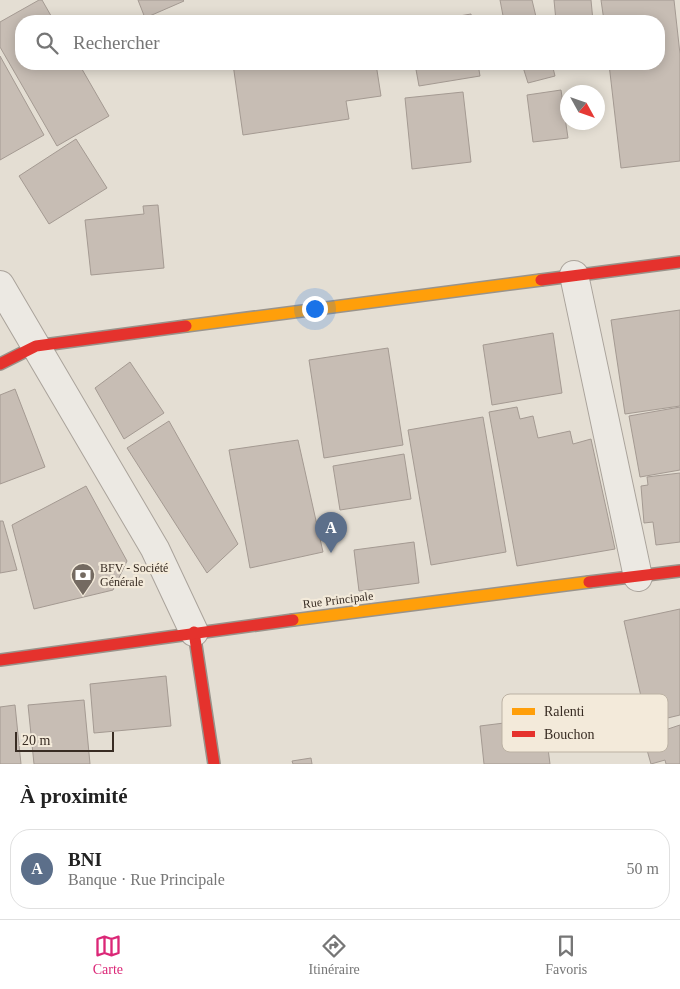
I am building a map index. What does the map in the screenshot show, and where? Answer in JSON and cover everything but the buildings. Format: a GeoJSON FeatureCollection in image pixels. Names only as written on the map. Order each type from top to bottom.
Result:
{"type":"FeatureCollection","features":[{"type":"Feature","properties":{"kind":"street"},"geometry":{"type":"LineString","coordinates":[[0,364],[36,346],[680,262]]}},
{"type":"Feature","properties":{"kind":"street"},"geometry":{"type":"LineString","coordinates":[[574,275],[638,577]]}},
{"type":"Feature","properties":{"kind":"street"},"geometry":{"type":"LineString","coordinates":[[0,285],[155,549],[194,632],[214,764]]}},
{"type":"Feature","properties":{"kind":"street","name":"Rue Principale"},"geometry":{"type":"LineString","coordinates":[[0,660],[194,632],[680,571]]}},
{"type":"Feature","properties":{"kind":"traffic: slow"},"geometry":{"type":"LineString","coordinates":[[186,326],[541,280]]}},
{"type":"Feature","properties":{"kind":"traffic: slow"},"geometry":{"type":"LineString","coordinates":[[293,620],[589,582]]}},
{"type":"Feature","properties":{"kind":"traffic: jam"},"geometry":{"type":"LineString","coordinates":[[541,280],[680,262]]}},
{"type":"Feature","properties":{"kind":"traffic: jam"},"geometry":{"type":"LineString","coordinates":[[0,364],[36,346],[186,326]]}},
{"type":"Feature","properties":{"kind":"traffic: jam"},"geometry":{"type":"LineString","coordinates":[[589,582],[680,571]]}},
{"type":"Feature","properties":{"kind":"traffic: jam"},"geometry":{"type":"LineString","coordinates":[[0,660],[293,620]]}},
{"type":"Feature","properties":{"kind":"traffic: jam"},"geometry":{"type":"LineString","coordinates":[[194,632],[214,764]]}},
{"type":"Feature","properties":{"kind":"place","name":"BNI"},"geometry":{"type":"Point","coordinates":[331,553]}},
{"type":"Feature","properties":{"kind":"place","name":"BFV - Société Générale"},"geometry":{"type":"Point","coordinates":[83,596]}}]}
